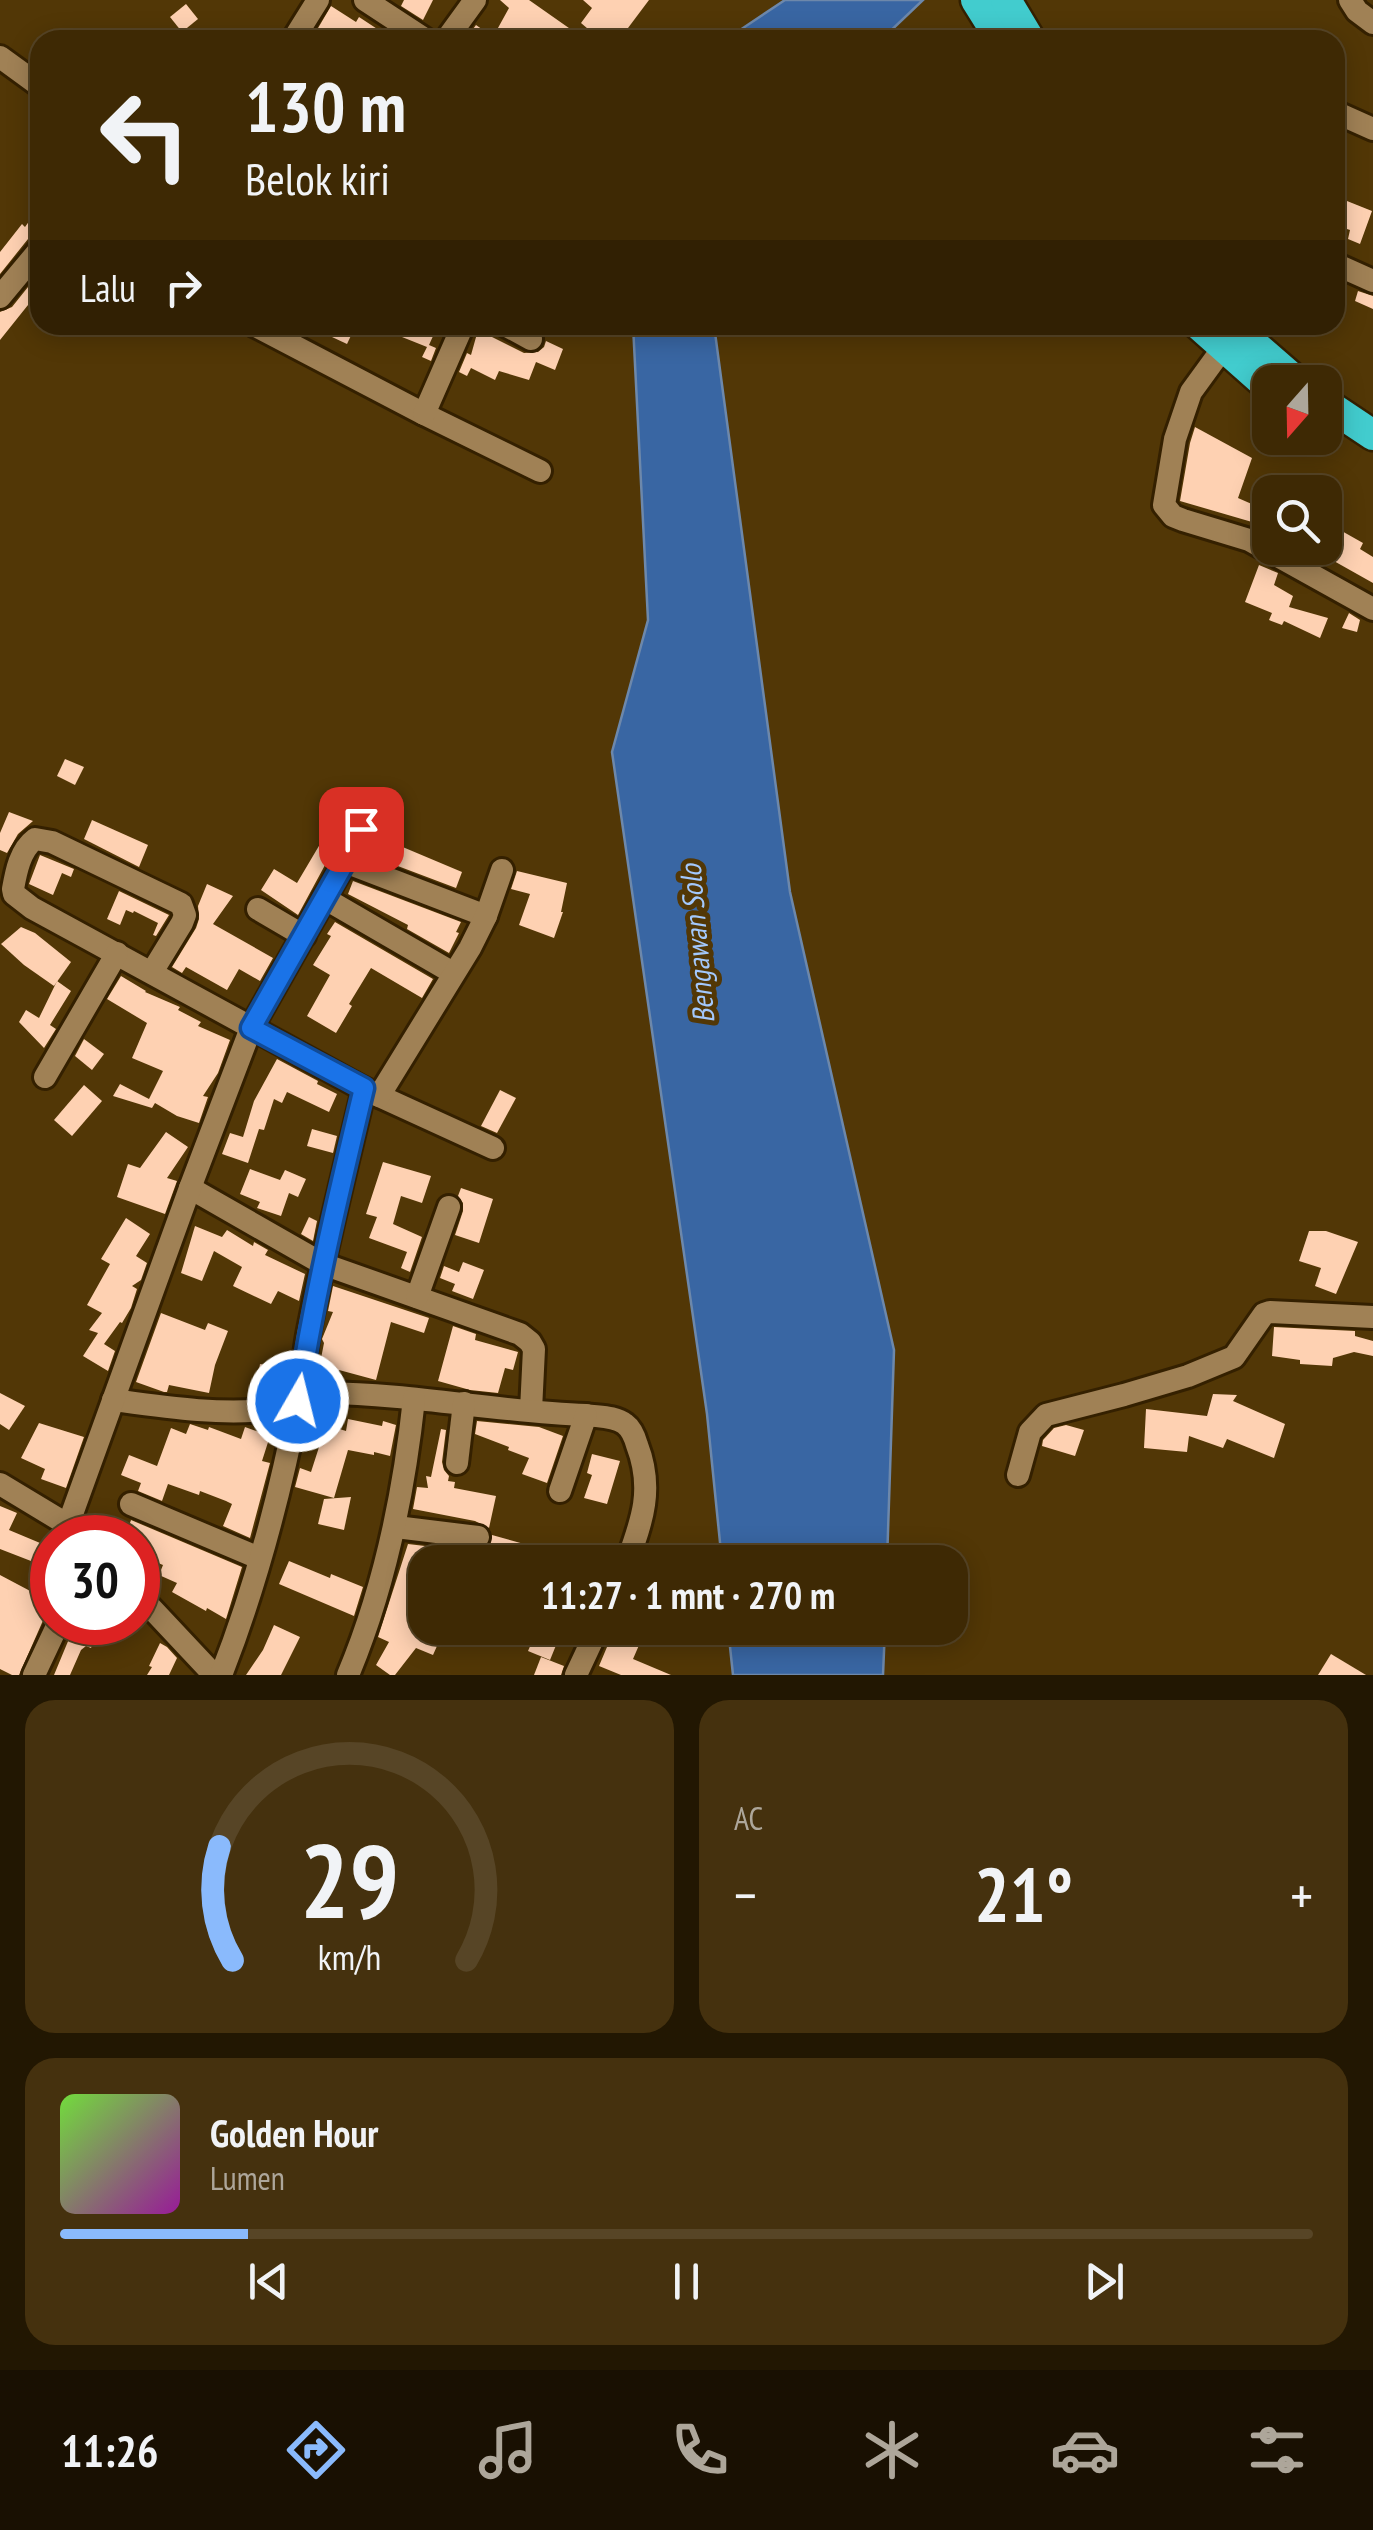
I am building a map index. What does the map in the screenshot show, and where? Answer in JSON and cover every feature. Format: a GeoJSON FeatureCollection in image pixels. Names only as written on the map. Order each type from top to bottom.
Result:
{"type":"FeatureCollection","features":[{"type":"Feature","properties":{"kind":"highway"},"geometry":{"type":"LineString","coordinates":[[976,0],[996,30]]}},
{"type":"Feature","properties":{"kind":"highway"},"geometry":{"type":"LineString","coordinates":[[1006,0],[1024,30]]}},
{"type":"Feature","properties":{"kind":"highway"},"geometry":{"type":"LineString","coordinates":[[1227,337],[1271,365]]}},
{"type":"Feature","properties":{"kind":"highway"},"geometry":{"type":"LineString","coordinates":[[1227,337],[1252,367]]}},
{"type":"Feature","properties":{"kind":"highway"},"geometry":{"type":"LineString","coordinates":[[1342,414],[1373,435]]}},
{"type":"Feature","properties":{"kind":"highway"},"geometry":{"type":"LineString","coordinates":[[1342,439],[1373,458]]}},
{"type":"Feature","properties":{"kind":"street"},"geometry":{"type":"LineString","coordinates":[[299,30],[318,0]]}},
{"type":"Feature","properties":{"kind":"street"},"geometry":{"type":"LineString","coordinates":[[365,0],[411,30]]}},
{"type":"Feature","properties":{"kind":"street"},"geometry":{"type":"LineString","coordinates":[[453,30],[475,0]]}},
{"type":"Feature","properties":{"kind":"street"},"geometry":{"type":"LineString","coordinates":[[1350,0],[1373,23]]}},
{"type":"Feature","properties":{"kind":"street"},"geometry":{"type":"LineString","coordinates":[[0,57],[30,79]]}},
{"type":"Feature","properties":{"kind":"street"},"geometry":{"type":"LineString","coordinates":[[1345,116],[1373,129]]}},
{"type":"Feature","properties":{"kind":"street"},"geometry":{"type":"LineString","coordinates":[[0,297],[30,261]]}},
{"type":"Feature","properties":{"kind":"street"},"geometry":{"type":"LineString","coordinates":[[1345,268],[1373,281]]}},
{"type":"Feature","properties":{"kind":"street"},"geometry":{"type":"LineString","coordinates":[[273,335],[540,472]]}},
{"type":"Feature","properties":{"kind":"street"},"geometry":{"type":"LineString","coordinates":[[424,414],[459,335]]}},
{"type":"Feature","properties":{"kind":"street"},"geometry":{"type":"LineString","coordinates":[[525,335],[532,339]]}},
{"type":"Feature","properties":{"kind":"street"},"geometry":{"type":"LineString","coordinates":[[1227,337],[1192,392],[1175,439],[1164,505],[1173,516],[1249,540],[1373,609]]}},
{"type":"Feature","properties":{"kind":"street"},"geometry":{"type":"LineString","coordinates":[[79,1515],[112,1400],[251,1028],[361,829]]}},
{"type":"Feature","properties":{"kind":"street"},"geometry":{"type":"LineString","coordinates":[[152,972],[182,923],[185,915],[181,904],[52,842],[35,839],[28,844],[14,882],[14,894],[32,908],[371,1092],[493,1148]]}},
{"type":"Feature","properties":{"kind":"street"},"geometry":{"type":"LineString","coordinates":[[345,862],[486,916]]}},
{"type":"Feature","properties":{"kind":"street"},"geometry":{"type":"LineString","coordinates":[[160,1616],[218,1675],[236,1638],[259,1558],[298,1401],[323,1264],[371,1092],[470,948],[502,870]]}},
{"type":"Feature","properties":{"kind":"street"},"geometry":{"type":"LineString","coordinates":[[324,898],[453,973]]}},
{"type":"Feature","properties":{"kind":"street"},"geometry":{"type":"LineString","coordinates":[[258,909],[304,936]]}},
{"type":"Feature","properties":{"kind":"street"},"geometry":{"type":"LineString","coordinates":[[44,1077],[117,953]]}},
{"type":"Feature","properties":{"kind":"street"},"geometry":{"type":"LineString","coordinates":[[190,1188],[323,1264],[520,1334],[530,1342],[535,1356],[532,1410]]}},
{"type":"Feature","properties":{"kind":"street"},"geometry":{"type":"LineString","coordinates":[[418,1297],[449,1207]]}},
{"type":"Feature","properties":{"kind":"street"},"geometry":{"type":"LineString","coordinates":[[1018,1474],[1030,1432],[1046,1415],[1124,1396],[1234,1358],[1264,1314],[1373,1317]]}},
{"type":"Feature","properties":{"kind":"street"},"geometry":{"type":"LineString","coordinates":[[112,1400],[196,1409],[264,1410],[319,1393],[414,1398],[608,1418],[630,1429],[640,1451],[646,1501],[632,1545]]}},
{"type":"Feature","properties":{"kind":"street"},"geometry":{"type":"LineString","coordinates":[[348,1675],[364,1637],[396,1526],[414,1398]]}},
{"type":"Feature","properties":{"kind":"street"},"geometry":{"type":"LineString","coordinates":[[457,1463],[464,1403]]}},
{"type":"Feature","properties":{"kind":"street"},"geometry":{"type":"LineString","coordinates":[[560,1491],[586,1415]]}},
{"type":"Feature","properties":{"kind":"street"},"geometry":{"type":"LineString","coordinates":[[0,1484],[48,1515]]}},
{"type":"Feature","properties":{"kind":"street"},"geometry":{"type":"LineString","coordinates":[[131,1504],[259,1558]]}},
{"type":"Feature","properties":{"kind":"street"},"geometry":{"type":"LineString","coordinates":[[396,1526],[478,1537]]}},
{"type":"Feature","properties":{"kind":"street"},"geometry":{"type":"LineString","coordinates":[[34,1675],[48,1645]]}},
{"type":"Feature","properties":{"kind":"street"},"geometry":{"type":"LineString","coordinates":[[576,1675],[590,1645]]}},
{"type":"Feature","properties":{"kind":"water"},"geometry":{"type":"Polygon","coordinates":[[[785,0],[923,0],[892,30],[740,30],[785,0]]]}},
{"type":"Feature","properties":{"kind":"water","name":"Bengawan Solo"},"geometry":{"type":"Polygon","coordinates":[[[634,335],[715,335],[790,892],[894,1350],[888,1545],[720,1545],[707,1414],[612,752],[648,620],[634,335]]]}},
{"type":"Feature","properties":{"kind":"water"},"geometry":{"type":"Polygon","coordinates":[[[730,1645],[884,1645],[883,1675],[733,1675],[730,1645]]]}},
{"type":"Feature","properties":{"kind":"building"},"geometry":{"type":"Polygon","coordinates":[[[404,0],[433,0],[423,20],[401,6],[404,0]]]}},
{"type":"Feature","properties":{"kind":"building"},"geometry":{"type":"Polygon","coordinates":[[[500,0],[529,0],[572,30],[497,30],[509,8],[500,0]]]}},
{"type":"Feature","properties":{"kind":"building"},"geometry":{"type":"Polygon","coordinates":[[[583,0],[649,0],[626,30],[589,30],[581,23],[592,8],[583,0]]]}},
{"type":"Feature","properties":{"kind":"building"},"geometry":{"type":"Polygon","coordinates":[[[186,4],[198,19],[180,30],[170,17],[186,4]]]}},
{"type":"Feature","properties":{"kind":"building"},"geometry":{"type":"Polygon","coordinates":[[[331,6],[356,22],[359,17],[379,30],[317,30],[331,6]]]}},
{"type":"Feature","properties":{"kind":"building"},"geometry":{"type":"Polygon","coordinates":[[[1345,200],[1372,211],[1360,244],[1348,239],[1350,230],[1345,228],[1345,200]]]}},
{"type":"Feature","properties":{"kind":"building"},"geometry":{"type":"Polygon","coordinates":[[[30,220],[30,238],[0,274],[0,252],[22,224],[25,227],[30,220]]]}},
{"type":"Feature","properties":{"kind":"building"},"geometry":{"type":"Polygon","coordinates":[[[30,284],[30,302],[0,340],[0,312],[12,307],[30,284]]]}},
{"type":"Feature","properties":{"kind":"building"},"geometry":{"type":"Polygon","coordinates":[[[1358,291],[1373,296],[1373,309],[1355,301],[1358,291]]]}},
{"type":"Feature","properties":{"kind":"building"},"geometry":{"type":"Polygon","coordinates":[[[333,335],[351,335],[347,344],[333,335]]]}},
{"type":"Feature","properties":{"kind":"building"},"geometry":{"type":"Polygon","coordinates":[[[397,335],[434,335],[429,345],[436,348],[431,361],[422,357],[427,347],[397,335]]]}},
{"type":"Feature","properties":{"kind":"building"},"geometry":{"type":"Polygon","coordinates":[[[477,335],[488,335],[524,353],[538,352],[546,341],[563,349],[555,370],[536,362],[529,380],[499,371],[495,380],[471,368],[467,376],[459,372],[467,353],[471,355],[477,335]]]}},
{"type":"Feature","properties":{"kind":"building"},"geometry":{"type":"Polygon","coordinates":[[[1195,427],[1252,458],[1238,498],[1252,504],[1252,522],[1180,501],[1195,427]]]}},
{"type":"Feature","properties":{"kind":"building"},"geometry":{"type":"Polygon","coordinates":[[[1342,531],[1363,543],[1360,549],[1373,557],[1373,583],[1341,565],[1342,531]]]}},
{"type":"Feature","properties":{"kind":"building"},"geometry":{"type":"Polygon","coordinates":[[[1259,565],[1278,573],[1274,585],[1293,596],[1289,607],[1328,618],[1320,638],[1284,621],[1282,625],[1269,620],[1272,613],[1245,602],[1259,565]]]}},
{"type":"Feature","properties":{"kind":"building"},"geometry":{"type":"Polygon","coordinates":[[[1349,613],[1360,620],[1357,632],[1342,628],[1349,613]]]}},
{"type":"Feature","properties":{"kind":"building"},"geometry":{"type":"Polygon","coordinates":[[[65,759],[84,767],[75,785],[57,776],[65,759]]]}},
{"type":"Feature","properties":{"kind":"building"},"geometry":{"type":"Polygon","coordinates":[[[9,812],[33,821],[18,834],[7,853],[0,850],[0,833],[9,812]]]}},
{"type":"Feature","properties":{"kind":"building"},"geometry":{"type":"Polygon","coordinates":[[[92,820],[148,845],[139,867],[84,839],[92,820]]]}},
{"type":"Feature","properties":{"kind":"building"},"geometry":{"type":"Polygon","coordinates":[[[377,827],[390,832],[386,840],[462,872],[456,888],[366,854],[377,827]]]}},
{"type":"Feature","properties":{"kind":"building"},"geometry":{"type":"Polygon","coordinates":[[[326,834],[338,841],[298,915],[261,890],[274,869],[297,883],[326,834]]]}},
{"type":"Feature","properties":{"kind":"building"},"geometry":{"type":"Polygon","coordinates":[[[40,855],[74,869],[71,877],[62,873],[53,895],[29,884],[40,855]]]}},
{"type":"Feature","properties":{"kind":"building"},"geometry":{"type":"Polygon","coordinates":[[[517,871],[567,883],[554,938],[519,925],[530,894],[511,889],[517,871]]]}},
{"type":"Feature","properties":{"kind":"building"},"geometry":{"type":"Polygon","coordinates":[[[353,881],[461,922],[449,953],[407,929],[408,925],[348,894],[353,881]]]}},
{"type":"Feature","properties":{"kind":"building"},"geometry":{"type":"Polygon","coordinates":[[[207,884],[233,896],[213,924],[273,958],[260,981],[239,969],[227,990],[186,967],[182,973],[172,967],[196,928],[198,906],[207,884]]]}},
{"type":"Feature","properties":{"kind":"building"},"geometry":{"type":"Polygon","coordinates":[[[119,891],[169,915],[156,936],[153,935],[158,923],[134,911],[126,910],[120,925],[107,919],[119,891]]]}},
{"type":"Feature","properties":{"kind":"building"},"geometry":{"type":"Polygon","coordinates":[[[335,922],[433,979],[422,998],[371,968],[336,1033],[307,1016],[330,975],[313,965],[335,922]]]}},
{"type":"Feature","properties":{"kind":"building"},"geometry":{"type":"Polygon","coordinates":[[[21,927],[35,933],[71,962],[54,986],[1,944],[21,927]]]}},
{"type":"Feature","properties":{"kind":"building"},"geometry":{"type":"Polygon","coordinates":[[[121,976],[145,992],[180,1007],[178,1010],[201,1022],[198,1026],[230,1040],[218,1073],[203,1096],[208,1097],[199,1123],[155,1103],[152,1108],[113,1096],[120,1084],[149,1099],[163,1071],[132,1058],[147,1023],[107,999],[121,976]]]}},
{"type":"Feature","properties":{"kind":"building"},"geometry":{"type":"Polygon","coordinates":[[[57,981],[71,991],[50,1025],[56,1029],[44,1048],[19,1022],[26,1010],[39,1018],[57,981]]]}},
{"type":"Feature","properties":{"kind":"building"},"geometry":{"type":"Polygon","coordinates":[[[84,1039],[104,1054],[92,1070],[75,1056],[84,1039]]]}},
{"type":"Feature","properties":{"kind":"building"},"geometry":{"type":"Polygon","coordinates":[[[277,1059],[337,1094],[329,1112],[287,1092],[282,1103],[274,1099],[248,1163],[222,1154],[230,1133],[243,1137],[254,1101],[277,1059]]]}},
{"type":"Feature","properties":{"kind":"building"},"geometry":{"type":"Polygon","coordinates":[[[84,1085],[102,1101],[72,1136],[54,1120],[84,1085]]]}},
{"type":"Feature","properties":{"kind":"building"},"geometry":{"type":"Polygon","coordinates":[[[500,1090],[516,1098],[497,1133],[481,1126],[500,1090]]]}},
{"type":"Feature","properties":{"kind":"building"},"geometry":{"type":"Polygon","coordinates":[[[312,1129],[337,1136],[333,1153],[307,1146],[312,1129]]]}},
{"type":"Feature","properties":{"kind":"building"},"geometry":{"type":"Polygon","coordinates":[[[166,1132],[188,1147],[167,1178],[177,1181],[165,1214],[117,1197],[128,1164],[140,1168],[166,1132]]]}},
{"type":"Feature","properties":{"kind":"building"},"geometry":{"type":"Polygon","coordinates":[[[383,1162],[431,1176],[422,1203],[401,1196],[393,1224],[422,1237],[410,1272],[401,1268],[407,1252],[369,1238],[377,1217],[366,1214],[383,1162]]]}},
{"type":"Feature","properties":{"kind":"building"},"geometry":{"type":"Polygon","coordinates":[[[250,1169],[280,1180],[285,1170],[306,1179],[298,1197],[289,1193],[281,1216],[257,1208],[260,1202],[240,1194],[250,1169]]]}},
{"type":"Feature","properties":{"kind":"building"},"geometry":{"type":"Polygon","coordinates":[[[461,1188],[493,1199],[479,1243],[455,1235],[463,1211],[458,1196],[461,1188]]]}},
{"type":"Feature","properties":{"kind":"building"},"geometry":{"type":"Polygon","coordinates":[[[309,1217],[317,1221],[313,1241],[301,1234],[309,1217]]]}},
{"type":"Feature","properties":{"kind":"building"},"geometry":{"type":"Polygon","coordinates":[[[126,1218],[150,1234],[136,1256],[147,1263],[141,1280],[132,1286],[137,1289],[131,1308],[104,1344],[115,1351],[108,1371],[83,1356],[98,1333],[89,1330],[102,1313],[87,1305],[110,1264],[101,1259],[126,1218]]]}},
{"type":"Feature","properties":{"kind":"building"},"geometry":{"type":"Polygon","coordinates":[[[195,1226],[222,1237],[227,1230],[268,1250],[265,1255],[305,1274],[299,1301],[278,1291],[271,1304],[233,1286],[242,1267],[214,1251],[202,1281],[181,1273],[195,1226]]]}},
{"type":"Feature","properties":{"kind":"building"},"geometry":{"type":"Polygon","coordinates":[[[1309,1231],[1326,1231],[1358,1242],[1336,1294],[1315,1286],[1321,1268],[1299,1261],[1309,1231]]]}},
{"type":"Feature","properties":{"kind":"building"},"geometry":{"type":"Polygon","coordinates":[[[463,1262],[484,1270],[473,1299],[452,1291],[455,1284],[440,1278],[444,1266],[459,1272],[463,1262]]]}},
{"type":"Feature","properties":{"kind":"building"},"geometry":{"type":"Polygon","coordinates":[[[333,1286],[429,1318],[424,1333],[391,1322],[376,1380],[339,1370],[336,1378],[317,1379],[322,1339],[333,1312],[328,1311],[333,1286]]]}},
{"type":"Feature","properties":{"kind":"building"},"geometry":{"type":"Polygon","coordinates":[[[161,1313],[205,1330],[208,1323],[228,1331],[209,1393],[169,1385],[164,1392],[136,1382],[161,1313]]]}},
{"type":"Feature","properties":{"kind":"building"},"geometry":{"type":"Polygon","coordinates":[[[453,1326],[476,1334],[475,1340],[518,1352],[513,1370],[505,1368],[498,1393],[438,1381],[453,1326]]]}},
{"type":"Feature","properties":{"kind":"building"},"geometry":{"type":"Polygon","coordinates":[[[1274,1327],[1355,1331],[1355,1336],[1373,1341],[1373,1356],[1354,1352],[1333,1358],[1332,1366],[1300,1364],[1300,1360],[1272,1356],[1274,1327]]]}},
{"type":"Feature","properties":{"kind":"building"},"geometry":{"type":"Polygon","coordinates":[[[260,1364],[285,1368],[281,1392],[256,1388],[260,1364]]]}},
{"type":"Feature","properties":{"kind":"building"},"geometry":{"type":"Polygon","coordinates":[[[0,1393],[25,1406],[9,1430],[0,1424],[0,1393]]]}},
{"type":"Feature","properties":{"kind":"building"},"geometry":{"type":"Polygon","coordinates":[[[1213,1394],[1237,1395],[1233,1401],[1285,1424],[1274,1458],[1227,1439],[1223,1448],[1189,1436],[1187,1452],[1144,1448],[1146,1409],[1207,1416],[1213,1394]]]}},
{"type":"Feature","properties":{"kind":"building"},"geometry":{"type":"Polygon","coordinates":[[[348,1419],[396,1425],[390,1456],[348,1450],[334,1498],[295,1487],[300,1468],[311,1472],[320,1444],[306,1438],[309,1424],[346,1431],[348,1419]]]}},
{"type":"Feature","properties":{"kind":"building"},"geometry":{"type":"Polygon","coordinates":[[[477,1421],[539,1427],[563,1436],[547,1483],[522,1474],[529,1458],[475,1434],[477,1421]]]}},
{"type":"Feature","properties":{"kind":"building"},"geometry":{"type":"Polygon","coordinates":[[[39,1423],[84,1437],[66,1488],[41,1479],[45,1469],[21,1458],[39,1423]]]}},
{"type":"Feature","properties":{"kind":"building"},"geometry":{"type":"Polygon","coordinates":[[[190,1424],[241,1439],[245,1427],[270,1436],[262,1461],[270,1463],[250,1538],[223,1526],[232,1504],[226,1501],[168,1484],[162,1501],[138,1491],[141,1483],[121,1475],[129,1455],[157,1466],[171,1428],[186,1434],[190,1424]]]}},
{"type":"Feature","properties":{"kind":"building"},"geometry":{"type":"Polygon","coordinates":[[[1066,1425],[1084,1430],[1075,1456],[1042,1446],[1054,1428],[1066,1425]]]}},
{"type":"Feature","properties":{"kind":"building"},"geometry":{"type":"Polygon","coordinates":[[[441,1429],[446,1430],[442,1462],[448,1481],[455,1482],[454,1488],[496,1496],[489,1528],[475,1521],[413,1509],[417,1487],[428,1488],[426,1476],[431,1477],[441,1429]]]}},
{"type":"Feature","properties":{"kind":"building"},"geometry":{"type":"Polygon","coordinates":[[[592,1454],[620,1461],[607,1504],[584,1498],[592,1475],[587,1473],[592,1454]]]}},
{"type":"Feature","properties":{"kind":"building"},"geometry":{"type":"Polygon","coordinates":[[[351,1497],[344,1530],[318,1524],[324,1499],[351,1497]]]}},
{"type":"Feature","properties":{"kind":"building"},"geometry":{"type":"Polygon","coordinates":[[[0,1506],[17,1513],[9,1530],[30,1539],[30,1561],[0,1549],[0,1506]]]}},
{"type":"Feature","properties":{"kind":"building"},"geometry":{"type":"Polygon","coordinates":[[[160,1532],[242,1567],[226,1619],[172,1592],[177,1583],[160,1575],[160,1532]]]}},
{"type":"Feature","properties":{"kind":"building"},"geometry":{"type":"Polygon","coordinates":[[[492,1535],[528,1545],[490,1545],[492,1535]]]}},
{"type":"Feature","properties":{"kind":"building"},"geometry":{"type":"Polygon","coordinates":[[[408,1544],[416,1545],[408,1545],[408,1645],[437,1645],[433,1655],[416,1648],[395,1675],[390,1675],[376,1665],[389,1642],[378,1637],[408,1544]]]}},
{"type":"Feature","properties":{"kind":"building"},"geometry":{"type":"Polygon","coordinates":[[[289,1561],[363,1587],[354,1616],[279,1584],[289,1561]]]}},
{"type":"Feature","properties":{"kind":"building"},"geometry":{"type":"Polygon","coordinates":[[[0,1575],[30,1591],[32,1645],[19,1675],[0,1669],[0,1575]]]}},
{"type":"Feature","properties":{"kind":"building"},"geometry":{"type":"Polygon","coordinates":[[[274,1625],[300,1637],[281,1675],[246,1675],[263,1650],[274,1625]]]}},
{"type":"Feature","properties":{"kind":"building"},"geometry":{"type":"Polygon","coordinates":[[[160,1643],[177,1658],[169,1675],[147,1675],[152,1667],[149,1666],[160,1643]]]}},
{"type":"Feature","properties":{"kind":"building"},"geometry":{"type":"Polygon","coordinates":[[[66,1645],[92,1645],[81,1650],[70,1675],[54,1675],[66,1645]]]}},
{"type":"Feature","properties":{"kind":"building"},"geometry":{"type":"Polygon","coordinates":[[[531,1645],[556,1645],[550,1660],[528,1651],[531,1645]]]}},
{"type":"Feature","properties":{"kind":"building"},"geometry":{"type":"Polygon","coordinates":[[[608,1645],[639,1645],[633,1659],[671,1675],[621,1675],[599,1666],[608,1645]]]}},
{"type":"Feature","properties":{"kind":"building"},"geometry":{"type":"Polygon","coordinates":[[[1331,1654],[1366,1675],[1318,1675],[1331,1654]]]}},
{"type":"Feature","properties":{"kind":"building"},"geometry":{"type":"Polygon","coordinates":[[[541,1657],[564,1666],[561,1675],[534,1675],[541,1657]]]}},
{"type":"Feature","properties":{"kind":"route"},"geometry":{"type":"LineString","coordinates":[[298,1401],[323,1264],[364,1088],[251,1028],[361,829]]}}]}
